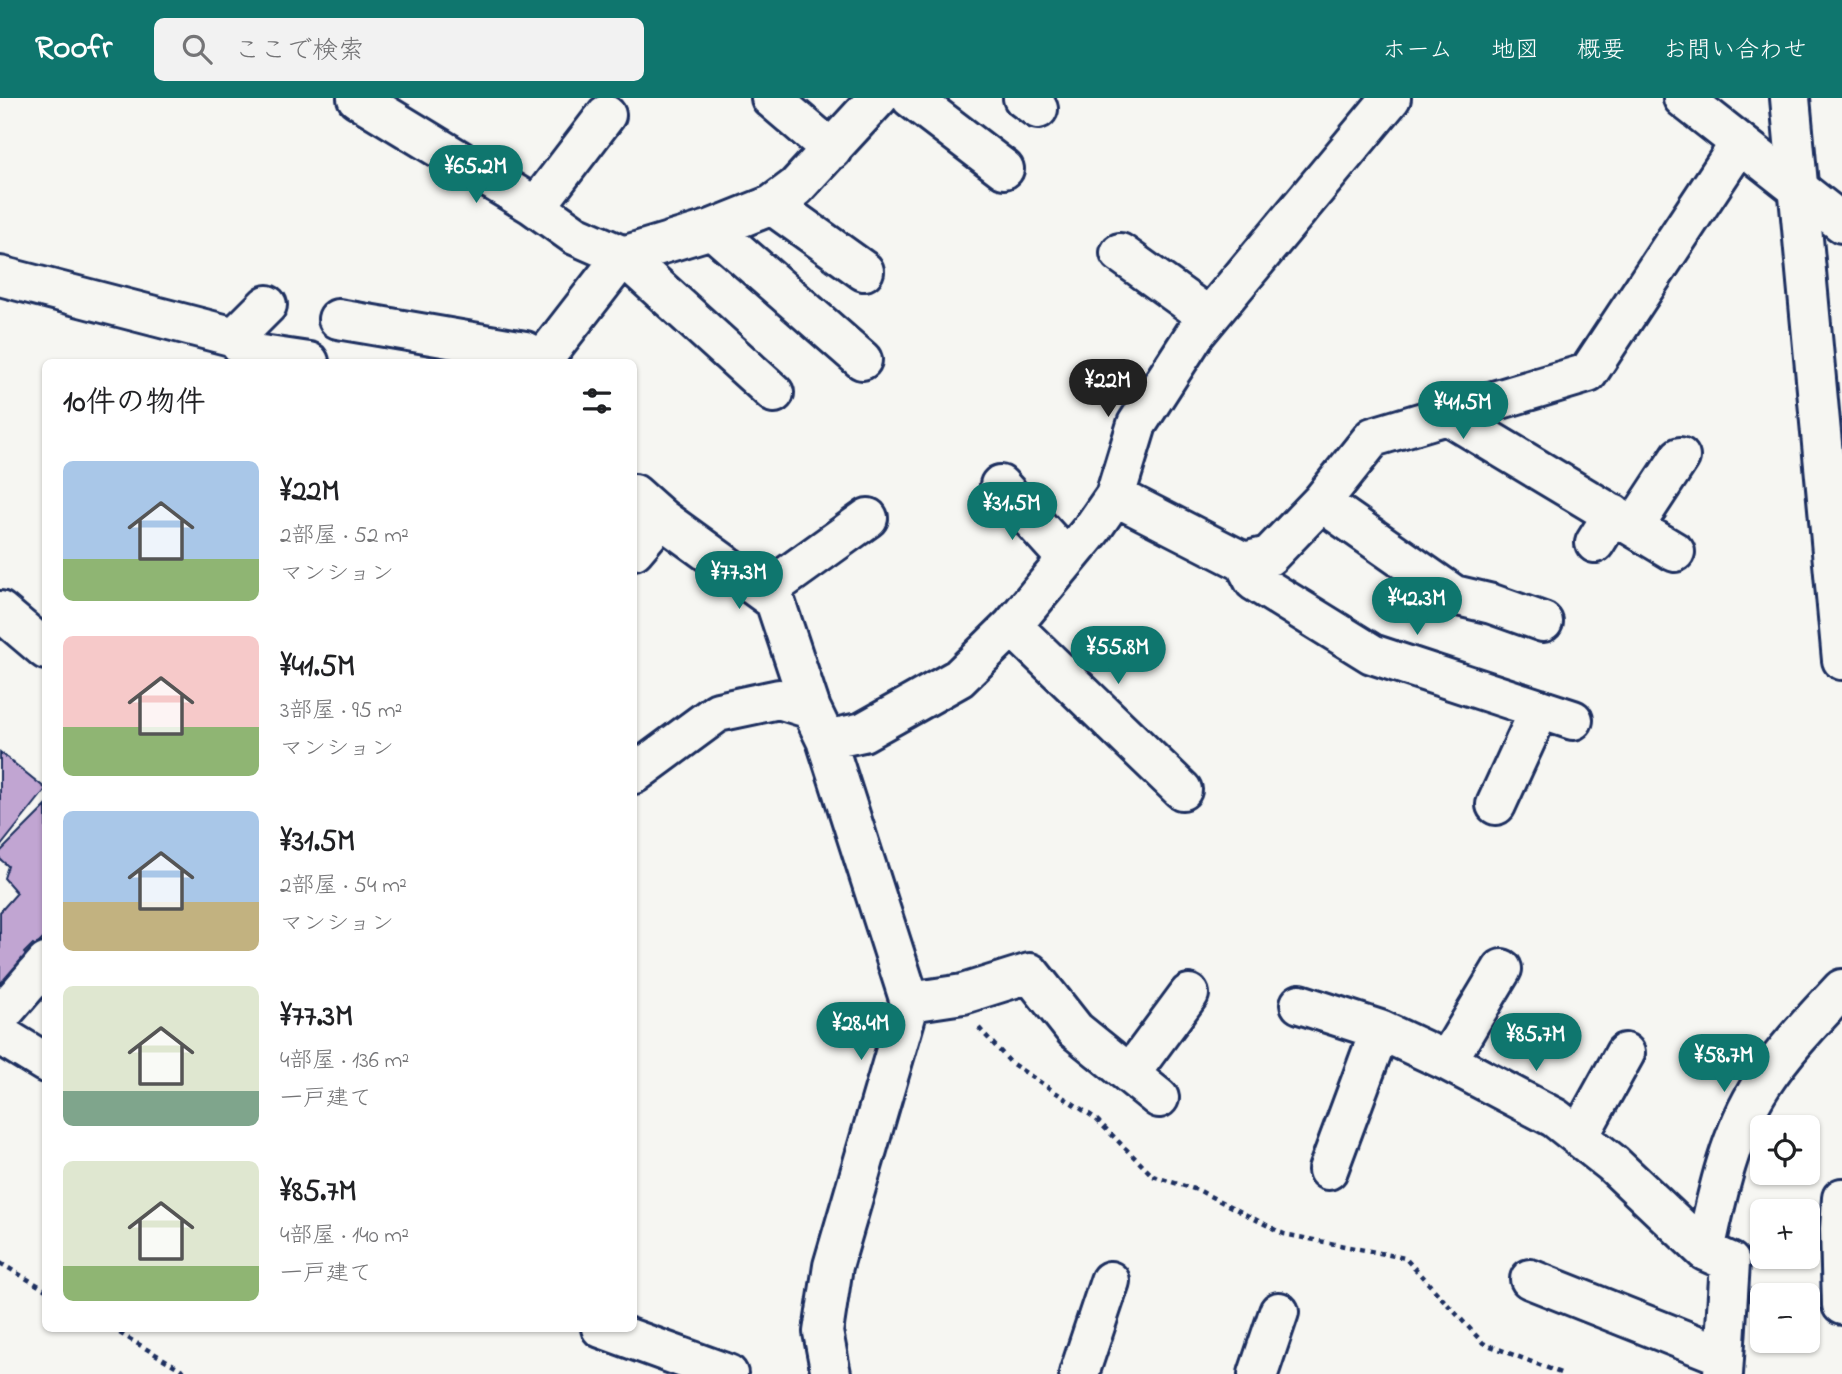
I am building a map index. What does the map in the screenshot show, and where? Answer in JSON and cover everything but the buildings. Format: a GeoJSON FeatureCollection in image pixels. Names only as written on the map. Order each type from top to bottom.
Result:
{"type":"FeatureCollection","features":[{"type":"Feature","properties":{"kind":"street"},"geometry":{"type":"LineString","coordinates":[[357,98],[533,205],[575,235],[623,257],[774,393]]}},
{"type":"Feature","properties":{"kind":"street"},"geometry":{"type":"LineString","coordinates":[[771,98],[832,150]]}},
{"type":"Feature","properties":{"kind":"street"},"geometry":{"type":"LineString","coordinates":[[544,359],[623,257],[712,229],[772,205],[796,187],[878,98]]}},
{"type":"Feature","properties":{"kind":"street"},"geometry":{"type":"LineString","coordinates":[[911,98],[1003,169]]}},
{"type":"Feature","properties":{"kind":"street"},"geometry":{"type":"LineString","coordinates":[[637,772],[718,712],[779,699],[819,724],[863,732],[959,678],[1012,626],[1115,496],[1138,424],[1195,334],[1391,98]]}},
{"type":"Feature","properties":{"kind":"street"},"geometry":{"type":"LineString","coordinates":[[1683,98],[1842,223]]}},
{"type":"Feature","properties":{"kind":"street"},"geometry":{"type":"LineString","coordinates":[[1790,98],[1801,190],[1842,660]]}},
{"type":"Feature","properties":{"kind":"street"},"geometry":{"type":"LineString","coordinates":[[533,205],[545,195],[606,115]]}},
{"type":"Feature","properties":{"kind":"street"},"geometry":{"type":"LineString","coordinates":[[1244,562],[1269,556],[1321,502],[1373,437],[1588,373],[1740,143]]}},
{"type":"Feature","properties":{"kind":"street"},"geometry":{"type":"LineString","coordinates":[[772,205],[864,271]]}},
{"type":"Feature","properties":{"kind":"street"},"geometry":{"type":"LineString","coordinates":[[712,229],[862,360]]}},
{"type":"Feature","properties":{"kind":"street"},"geometry":{"type":"LineString","coordinates":[[1120,253],[1209,317]]}},
{"type":"Feature","properties":{"kind":"street"},"geometry":{"type":"LineString","coordinates":[[0,276],[235,337],[248,353],[289,359]]}},
{"type":"Feature","properties":{"kind":"street"},"geometry":{"type":"LineString","coordinates":[[235,337],[267,304]]}},
{"type":"Feature","properties":{"kind":"street"},"geometry":{"type":"LineString","coordinates":[[338,319],[525,351],[539,359]]}},
{"type":"Feature","properties":{"kind":"street"},"geometry":{"type":"LineString","coordinates":[[1447,415],[1614,528],[1675,552]]}},
{"type":"Feature","properties":{"kind":"street"},"geometry":{"type":"LineString","coordinates":[[1614,528],[1664,468]]}},
{"type":"Feature","properties":{"kind":"street"},"geometry":{"type":"LineString","coordinates":[[1000,485],[1067,559]]}},
{"type":"Feature","properties":{"kind":"street"},"geometry":{"type":"LineString","coordinates":[[1115,496],[1244,562],[1254,581],[1372,654],[1557,715],[1496,805]]}},
{"type":"Feature","properties":{"kind":"street"},"geometry":{"type":"LineString","coordinates":[[1321,502],[1454,595],[1498,596],[1543,622]]}},
{"type":"Feature","properties":{"kind":"street"},"geometry":{"type":"LineString","coordinates":[[637,540],[647,506],[775,601],[819,724],[909,1002],[833,1266],[823,1332],[831,1374]]}},
{"type":"Feature","properties":{"kind":"street"},"geometry":{"type":"LineString","coordinates":[[765,592],[868,518]]}},
{"type":"Feature","properties":{"kind":"street"},"geometry":{"type":"LineString","coordinates":[[0,611],[42,647]]}},
{"type":"Feature","properties":{"kind":"street"},"geometry":{"type":"LineString","coordinates":[[1012,626],[1182,790]]}},
{"type":"Feature","properties":{"kind":"street"},"geometry":{"type":"LineString","coordinates":[[0,1016],[42,967]]}},
{"type":"Feature","properties":{"kind":"street"},"geometry":{"type":"LineString","coordinates":[[1447,1061],[1502,969]]}},
{"type":"Feature","properties":{"kind":"street"},"geometry":{"type":"LineString","coordinates":[[909,1002],[950,996],[1030,973],[1075,1030],[1159,1098]]}},
{"type":"Feature","properties":{"kind":"street"},"geometry":{"type":"LineString","coordinates":[[1705,1251],[1731,1147],[1761,1085],[1797,1037],[1842,989]]}},
{"type":"Feature","properties":{"kind":"street"},"geometry":{"type":"LineString","coordinates":[[1129,1074],[1189,994]]}},
{"type":"Feature","properties":{"kind":"street"},"geometry":{"type":"LineString","coordinates":[[1300,1004],[1380,1030],[1447,1061],[1555,1118],[1612,1163],[1705,1251],[1730,1262],[1724,1365],[1546,1296]]}},
{"type":"Feature","properties":{"kind":"street"},"geometry":{"type":"LineString","coordinates":[[1328,1170],[1380,1030]]}},
{"type":"Feature","properties":{"kind":"street"},"geometry":{"type":"LineString","coordinates":[[0,1035],[42,1061]]}},
{"type":"Feature","properties":{"kind":"street"},"geometry":{"type":"LineString","coordinates":[[1579,1136],[1625,1053]]}},
{"type":"Feature","properties":{"kind":"street"},"geometry":{"type":"LineString","coordinates":[[1842,1198],[1842,1305]]}},
{"type":"Feature","properties":{"kind":"street"},"geometry":{"type":"LineString","coordinates":[[1079,1374],[1110,1281]]}},
{"type":"Feature","properties":{"kind":"street"},"geometry":{"type":"LineString","coordinates":[[1258,1374],[1279,1312]]}},
{"type":"Feature","properties":{"kind":"street"},"geometry":{"type":"LineString","coordinates":[[612,1332],[728,1374]]}},
{"type":"Feature","properties":{"kind":"path"},"geometry":{"type":"LineString","coordinates":[[950,996],[1011,1063],[1095,1118],[1153,1176],[1200,1191],[1284,1234],[1405,1258],[1483,1343],[1563,1374]]}},
{"type":"Feature","properties":{"kind":"path"},"geometry":{"type":"LineString","coordinates":[[0,1263],[42,1288]]}},
{"type":"Feature","properties":{"kind":"path"},"geometry":{"type":"LineString","coordinates":[[118,1332],[189,1374]]}}]}
